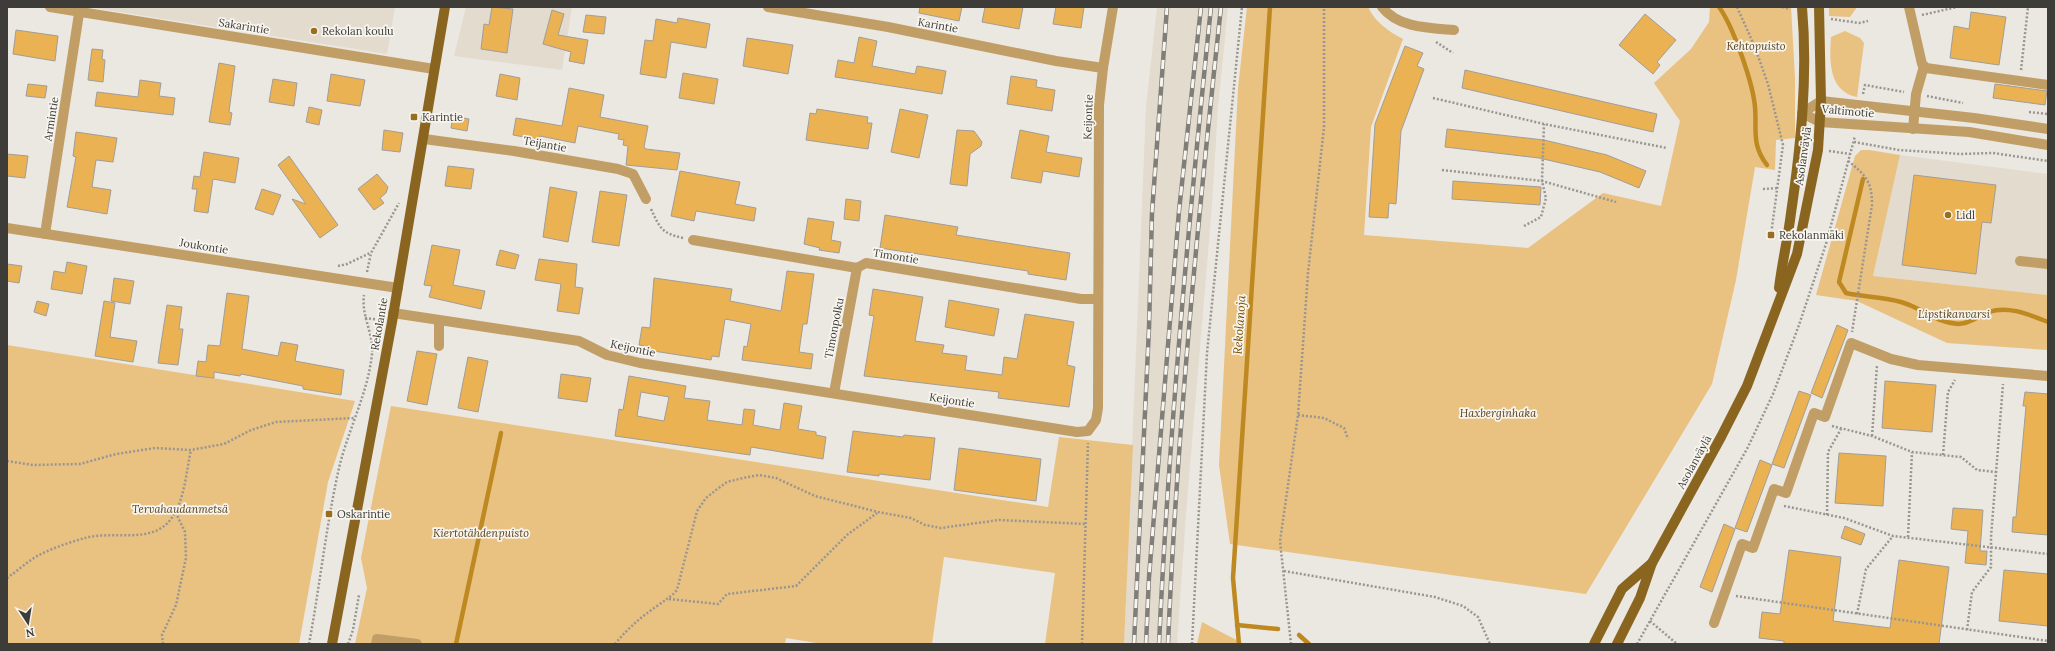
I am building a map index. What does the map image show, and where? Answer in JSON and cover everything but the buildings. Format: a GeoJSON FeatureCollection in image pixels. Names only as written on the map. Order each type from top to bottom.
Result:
{"type":"FeatureCollection","features":[{"type":"Feature","properties":{"kind":"main road","name":"Rekolantie"},"geometry":{"type":"LineString","coordinates":[[332,644],[398,288],[445,7]]}},
{"type":"Feature","properties":{"kind":"main road","name":"Asolanväylä"},"geometry":{"type":"LineString","coordinates":[[1617,644],[1640,598],[1652,563],[1721,437],[1747,386],[1777,302],[1797,254],[1816,159],[1820,122],[1819,7]]}},
{"type":"Feature","properties":{"kind":"main road","name":"Asolanväylä"},"geometry":{"type":"LineString","coordinates":[[1777,302],[1791,215],[1802,113],[1804,52],[1797,8]]}},
{"type":"Feature","properties":{"kind":"main road","name":"Asolanväylä"},"geometry":{"type":"LineString","coordinates":[[1594,644],[1622,589],[1652,563]]}},
{"type":"Feature","properties":{"kind":"street","name":"Sakarintie"},"geometry":{"type":"LineString","coordinates":[[50,7],[80,9],[434,69]]}},
{"type":"Feature","properties":{"kind":"street","name":"Karintie"},"geometry":{"type":"LineString","coordinates":[[768,7],[888,27],[1056,61],[1103,68]]}},
{"type":"Feature","properties":{"kind":"street","name":"Keijontie"},"geometry":{"type":"LineString","coordinates":[[393,313],[438,321],[579,341],[607,356],[618,359],[1078,432],[1088,431],[1096,420],[1098,408],[1097,300],[1099,277],[1099,105],[1103,68],[1113,7]]}},
{"type":"Feature","properties":{"kind":"street"},"geometry":{"type":"LineString","coordinates":[[1382,7],[1391,16],[1403,22],[1416,26],[1454,30]]}},
{"type":"Feature","properties":{"kind":"street"},"geometry":{"type":"LineString","coordinates":[[1909,7],[1924,66],[1916,94],[1913,128]]}},
{"type":"Feature","properties":{"kind":"street","name":"Armintie"},"geometry":{"type":"LineString","coordinates":[[45,234],[80,9]]}},
{"type":"Feature","properties":{"kind":"street"},"geometry":{"type":"LineString","coordinates":[[1924,66],[2048,85]]}},
{"type":"Feature","properties":{"kind":"street","name":"Valtimotie"},"geometry":{"type":"LineString","coordinates":[[1802,113],[1821,101],[1914,111],[2048,129]]}},
{"type":"Feature","properties":{"kind":"street","name":"Valtimotie"},"geometry":{"type":"LineString","coordinates":[[1802,113],[1820,122],[1969,132],[2048,145]]}},
{"type":"Feature","properties":{"kind":"street","name":"Teijantie"},"geometry":{"type":"LineString","coordinates":[[424,139],[514,151],[618,169],[633,174],[646,198]]}},
{"type":"Feature","properties":{"kind":"street","name":"Joukontie"},"geometry":{"type":"LineString","coordinates":[[7,228],[398,288]]}},
{"type":"Feature","properties":{"kind":"street","name":"Timontie"},"geometry":{"type":"LineString","coordinates":[[693,240],[858,268],[866,263],[1081,299],[1097,300]]}},
{"type":"Feature","properties":{"kind":"street"},"geometry":{"type":"LineString","coordinates":[[2020,261],[2048,264]]}},
{"type":"Feature","properties":{"kind":"street","name":"Timonpolku"},"geometry":{"type":"LineString","coordinates":[[834,393],[858,268]]}},
{"type":"Feature","properties":{"kind":"street"},"geometry":{"type":"LineString","coordinates":[[438,321],[440,346]]}},
{"type":"Feature","properties":{"kind":"street"},"geometry":{"type":"LineString","coordinates":[[1714,623],[1742,544],[1753,548],[1774,489],[1786,493],[1814,413],[1825,417],[1851,343],[1891,359],[1918,365],[2048,376]]}},
{"type":"Feature","properties":{"kind":"street"},"geometry":{"type":"LineString","coordinates":[[376,644],[377,639],[417,644]]}},
{"type":"Feature","properties":{"kind":"path"},"geometry":{"type":"LineString","coordinates":[[1192,644],[1207,353],[1242,7]]}},
{"type":"Feature","properties":{"kind":"path"},"geometry":{"type":"LineString","coordinates":[[1291,644],[1280,541],[1298,415],[1308,273],[1324,127],[1324,7]]}},
{"type":"Feature","properties":{"kind":"path"},"geometry":{"type":"LineString","coordinates":[[1737,7],[1754,45],[1768,84],[1783,145],[1779,188],[1771,235]]}},
{"type":"Feature","properties":{"kind":"path"},"geometry":{"type":"LineString","coordinates":[[1782,7],[1797,8]]}},
{"type":"Feature","properties":{"kind":"path"},"geometry":{"type":"LineString","coordinates":[[1921,15],[1957,7]]}},
{"type":"Feature","properties":{"kind":"path"},"geometry":{"type":"LineString","coordinates":[[2021,70],[2028,7]]}},
{"type":"Feature","properties":{"kind":"path"},"geometry":{"type":"LineString","coordinates":[[1829,18],[1859,23],[1868,21]]}},
{"type":"Feature","properties":{"kind":"path"},"geometry":{"type":"LineString","coordinates":[[1861,105],[1865,85],[1967,104]]}},
{"type":"Feature","properties":{"kind":"path"},"geometry":{"type":"LineString","coordinates":[[1433,98],[1544,124],[1667,148]]}},
{"type":"Feature","properties":{"kind":"path"},"geometry":{"type":"LineString","coordinates":[[2026,112],[2048,114]]}},
{"type":"Feature","properties":{"kind":"path"},"geometry":{"type":"LineString","coordinates":[[1524,226],[1541,217],[1546,198],[1542,181],[1544,124]]}},
{"type":"Feature","properties":{"kind":"path"},"geometry":{"type":"LineString","coordinates":[[1637,644],[1748,447],[1773,394],[1824,251],[1858,125]]}},
{"type":"Feature","properties":{"kind":"path"},"geometry":{"type":"LineString","coordinates":[[1854,142],[1899,150],[1961,154],[1993,153],[2048,161]]}},
{"type":"Feature","properties":{"kind":"path"},"geometry":{"type":"LineString","coordinates":[[1848,161],[1863,173],[1872,192],[1872,204],[1851,343]]}},
{"type":"Feature","properties":{"kind":"path"},"geometry":{"type":"LineString","coordinates":[[1442,170],[1542,181],[1616,202]]}},
{"type":"Feature","properties":{"kind":"path"},"geometry":{"type":"LineString","coordinates":[[1763,189],[1779,188]]}},
{"type":"Feature","properties":{"kind":"path"},"geometry":{"type":"LineString","coordinates":[[646,198],[659,228],[666,233],[693,240]]}},
{"type":"Feature","properties":{"kind":"path"},"geometry":{"type":"LineString","coordinates":[[309,644],[329,514],[340,466],[365,386],[372,354],[372,341],[364,318],[363,300],[365,282],[371,253],[400,201]]}},
{"type":"Feature","properties":{"kind":"path"},"geometry":{"type":"LineString","coordinates":[[1872,436],[1878,353]]}},
{"type":"Feature","properties":{"kind":"path"},"geometry":{"type":"LineString","coordinates":[[1943,455],[1948,392],[1961,369]]}},
{"type":"Feature","properties":{"kind":"path"},"geometry":{"type":"LineString","coordinates":[[1967,630],[1972,592],[1991,567],[1991,537],[2004,372]]}},
{"type":"Feature","properties":{"kind":"path"},"geometry":{"type":"LineString","coordinates":[[1298,415],[1324,418],[1344,428],[1348,439]]}},
{"type":"Feature","properties":{"kind":"path"},"geometry":{"type":"LineString","coordinates":[[1825,417],[1834,427],[1872,436],[1912,452],[1961,457],[1977,470],[1996,472]]}},
{"type":"Feature","properties":{"kind":"path"},"geometry":{"type":"LineString","coordinates":[[7,461],[33,465],[80,464],[116,454],[155,448],[190,450],[224,444],[251,430],[276,422],[354,418]]}},
{"type":"Feature","properties":{"kind":"path"},"geometry":{"type":"LineString","coordinates":[[1827,515],[1828,452],[1841,429]]}},
{"type":"Feature","properties":{"kind":"path"},"geometry":{"type":"LineString","coordinates":[[1082,644],[1088,431]]}},
{"type":"Feature","properties":{"kind":"path"},"geometry":{"type":"LineString","coordinates":[[7,578],[38,556],[86,538],[106,534],[146,534],[161,530],[176,512],[181,499],[190,450]]}},
{"type":"Feature","properties":{"kind":"path"},"geometry":{"type":"LineString","coordinates":[[1908,537],[1912,452]]}},
{"type":"Feature","properties":{"kind":"path"},"geometry":{"type":"LineString","coordinates":[[615,644],[628,628],[659,604],[669,599],[677,590],[697,511],[706,498],[727,482],[759,476],[776,478],[815,496],[878,512],[911,518],[925,525],[941,528],[999,520],[1086,524]]}},
{"type":"Feature","properties":{"kind":"path"},"geometry":{"type":"LineString","coordinates":[[1769,503],[1844,518],[1893,536],[2048,554]]}},
{"type":"Feature","properties":{"kind":"path"},"geometry":{"type":"LineString","coordinates":[[162,644],[162,635],[176,605],[186,558],[185,532],[176,512]]}},
{"type":"Feature","properties":{"kind":"path"},"geometry":{"type":"LineString","coordinates":[[669,599],[718,604],[727,594],[796,586],[847,535],[878,512]]}},
{"type":"Feature","properties":{"kind":"path"},"geometry":{"type":"LineString","coordinates":[[1857,614],[1866,569],[1893,536]]}},
{"type":"Feature","properties":{"kind":"path"},"geometry":{"type":"LineString","coordinates":[[1284,571],[1436,597],[1463,606],[1478,617],[1490,644]]}},
{"type":"Feature","properties":{"kind":"path"},"geometry":{"type":"LineString","coordinates":[[348,644],[359,595]]}},
{"type":"Feature","properties":{"kind":"path"},"geometry":{"type":"LineString","coordinates":[[1724,595],[2048,641]]}},
{"type":"Feature","properties":{"kind":"path"},"geometry":{"type":"LineString","coordinates":[[1650,621],[1677,644]]}},
{"type":"Feature","properties":{"kind":"shaded area","name":"Rekolan koulu"},"geometry":{"type":"Polygon","coordinates":[[[88,7],[395,7],[387,54],[88,7]]]}},
{"type":"Feature","properties":{"kind":"shaded area"},"geometry":{"type":"Polygon","coordinates":[[[466,7],[572,7],[562,70],[454,56],[466,7]]]}},
{"type":"Feature","properties":{"kind":"shaded area"},"geometry":{"type":"Polygon","coordinates":[[[1157,7],[1228,7],[1218,108],[1212,205],[1186,514],[1177,644],[1124,644],[1146,107],[1157,7]]]}},
{"type":"Feature","properties":{"kind":"shaded area"},"geometry":{"type":"Polygon","coordinates":[[[1900,155],[2048,174],[2048,295],[1873,276],[1900,155]]]}},
{"type":"Feature","properties":{"kind":"green space","name":"Haxberginhaka"},"geometry":{"type":"Polygon","coordinates":[[[1247,7],[1368,7],[1371,13],[1383,26],[1403,39],[1371,127],[1364,235],[1528,248],[1603,193],[1661,206],[1680,121],[1654,83],[1691,49],[1709,22],[1710,7],[1791,7],[1795,78],[1795,138],[1776,140],[1775,170],[1755,167],[1736,280],[1712,384],[1586,594],[1230,544],[1219,465],[1238,88],[1247,7]]]}},
{"type":"Feature","properties":{"kind":"green space"},"geometry":{"type":"Polygon","coordinates":[[[1829,7],[1857,7],[1850,17],[1829,16],[1829,7]]]}},
{"type":"Feature","properties":{"kind":"green space"},"geometry":{"type":"Polygon","coordinates":[[[1845,31],[1860,38],[1864,43],[1857,97],[1848,94],[1839,87],[1831,67],[1831,37],[1845,31]]]}},
{"type":"Feature","properties":{"kind":"green space","name":"Lipstikanvarsi"},"geometry":{"type":"Polygon","coordinates":[[[1861,150],[1900,155],[1873,276],[2048,295],[2048,350],[1947,343],[1857,301],[1816,295],[1855,156],[1861,150]]]}},
{"type":"Feature","properties":{"kind":"green space","name":"Tervahaudanmetsä"},"geometry":{"type":"Polygon","coordinates":[[[7,345],[355,401],[328,482],[299,644],[7,644],[7,345]]]}},
{"type":"Feature","properties":{"kind":"green space","name":"Kiertotähdenpuisto"},"geometry":{"type":"Polygon","coordinates":[[[391,406],[1048,507],[1059,437],[1133,445],[1124,644],[1045,644],[1055,573],[944,557],[932,644],[822,644],[786,638],[785,644],[355,644],[367,588],[361,558],[391,406]]]}},
{"type":"Feature","properties":{"kind":"green space"},"geometry":{"type":"Polygon","coordinates":[[[1202,622],[1244,644],[1197,644],[1202,622]]]}},
{"type":"Feature","properties":{"kind":"waterway","name":"Rekolanoja"},"geometry":{"type":"LineString","coordinates":[[1239,644],[1233,578],[1270,7]]}},
{"type":"Feature","properties":{"kind":"waterway"},"geometry":{"type":"LineString","coordinates":[[1719,7],[1730,27],[1742,55],[1755,107],[1757,143],[1762,157],[1767,165]]}},
{"type":"Feature","properties":{"kind":"waterway"},"geometry":{"type":"LineString","coordinates":[[1863,179],[1839,282],[1846,293],[1887,299],[1908,304],[1935,318],[1950,323],[1966,323],[1996,310],[2011,310],[2034,316],[2048,322]]}},
{"type":"Feature","properties":{"kind":"waterway"},"geometry":{"type":"LineString","coordinates":[[456,644],[501,433]]}},
{"type":"Feature","properties":{"kind":"waterway"},"geometry":{"type":"LineString","coordinates":[[1237,625],[1278,629]]}},
{"type":"Feature","properties":{"kind":"waterway"},"geometry":{"type":"LineString","coordinates":[[1299,635],[1309,644]]}},
{"type":"Feature","properties":{"kind":"railway"},"geometry":{"type":"LineString","coordinates":[[1134,644],[1149,328],[1152,213],[1167,7]]}},
{"type":"Feature","properties":{"kind":"railway"},"geometry":{"type":"LineString","coordinates":[[1146,644],[1149,577],[1179,211],[1201,7]]}},
{"type":"Feature","properties":{"kind":"railway"},"geometry":{"type":"LineString","coordinates":[[1159,644],[1168,484],[1180,325],[1211,7]]}},
{"type":"Feature","properties":{"kind":"railway"},"geometry":{"type":"LineString","coordinates":[[1168,644],[1177,484],[1189,325],[1221,7]]}},
{"type":"Feature","properties":{"kind":"place","name":"Rekolan koulu"},"geometry":{"type":"Point","coordinates":[314,31]}},
{"type":"Feature","properties":{"kind":"place","name":"Karintie"},"geometry":{"type":"Point","coordinates":[414,117]}},
{"type":"Feature","properties":{"kind":"place","name":"Lidl"},"geometry":{"type":"Point","coordinates":[1948,215]}},
{"type":"Feature","properties":{"kind":"place","name":"Rekolanmäki"},"geometry":{"type":"Point","coordinates":[1771,235]}},
{"type":"Feature","properties":{"kind":"place","name":"Oskarintie"},"geometry":{"type":"Point","coordinates":[329,514]}},
{"type":"Feature","properties":{"kind":"park label","name":"Kehtopuisto"},"geometry":{"type":"Point","coordinates":[1756,46]}}]}
